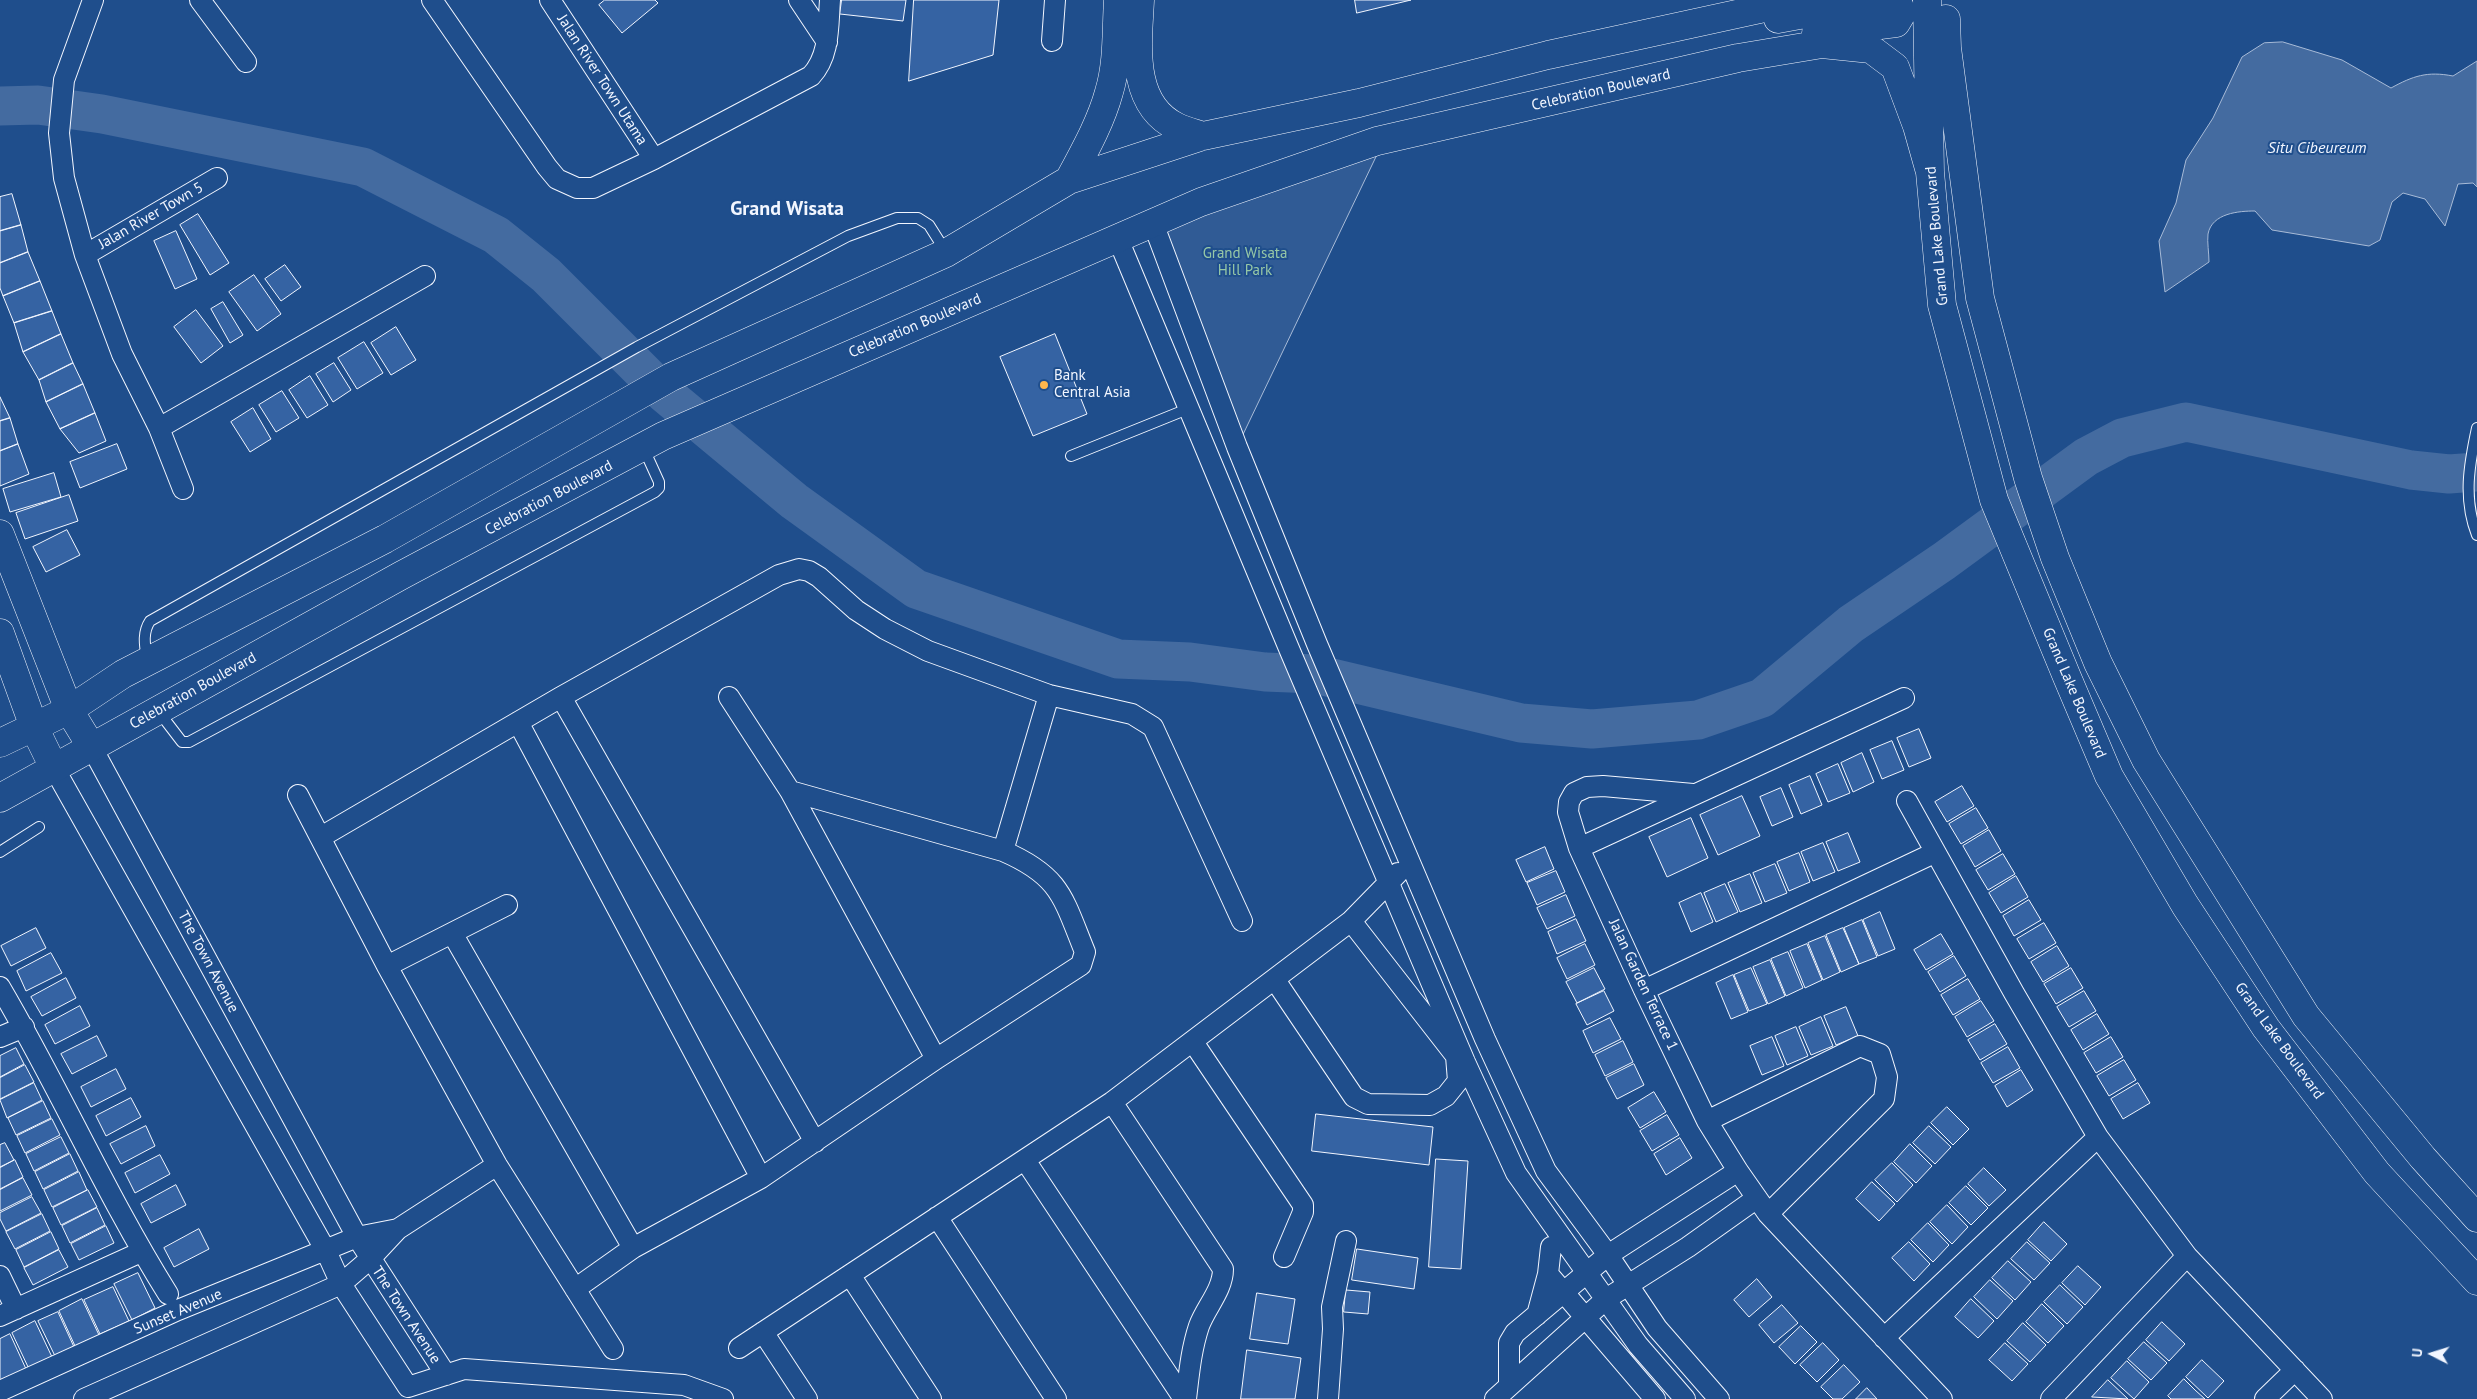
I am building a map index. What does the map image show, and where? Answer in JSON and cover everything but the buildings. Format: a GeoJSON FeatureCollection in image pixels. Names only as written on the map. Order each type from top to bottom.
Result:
{"type":"FeatureCollection","features":[{"type":"Feature","properties":{"kind":"street"},"geometry":{"type":"LineString","coordinates":[[93,0],[64,80],[59,133],[64,178],[85,255],[122,354],[159,428],[183,489]]}},
{"type":"Feature","properties":{"kind":"street"},"geometry":{"type":"LineString","coordinates":[[200,0],[246,62]]}},
{"type":"Feature","properties":{"kind":"street"},"geometry":{"type":"LineString","coordinates":[[432,0],[557,179],[577,188],[593,188],[654,159],[811,76],[819,68],[826,42],[830,0]]}},
{"type":"Feature","properties":{"kind":"street","name":"Jalan River Town Utama"},"geometry":{"type":"LineString","coordinates":[[550,0],[654,159]]}},
{"type":"Feature","properties":{"kind":"street"},"geometry":{"type":"LineString","coordinates":[[798,0],[826,42]]}},
{"type":"Feature","properties":{"kind":"street"},"geometry":{"type":"LineString","coordinates":[[1052,41],[1055,0]]}},
{"type":"Feature","properties":{"kind":"street"},"geometry":{"type":"LineString","coordinates":[[1069,180],[1091,137],[1109,92],[1114,68],[1118,0]]}},
{"type":"Feature","properties":{"kind":"street"},"geometry":{"type":"LineString","coordinates":[[1140,0],[1139,74],[1144,91],[1157,111],[1176,126],[1203,136]]}},
{"type":"Feature","properties":{"kind":"street"},"geometry":{"type":"LineString","coordinates":[[0,743],[69,710],[123,674],[147,661],[385,539],[671,377],[946,252],[1069,180],[1203,136],[1359,103],[1548,55],[1801,0]]}},
{"type":"Feature","properties":{"kind":"street"},"geometry":{"type":"LineString","coordinates":[[1616,41],[1678,38],[1881,0]]}},
{"type":"Feature","properties":{"kind":"street"},"geometry":{"type":"LineString","coordinates":[[1738,58],[1751,43],[1896,23],[1902,13],[1897,0]]}},
{"type":"Feature","properties":{"kind":"street","name":"Grand Lake Boulevard"},"geometry":{"type":"LineString","coordinates":[[1927,0],[1930,172],[1942,305],[1994,500],[2024,576],[2109,776],[2186,905],[2266,1028],[2377,1173],[2477,1281]]}},
{"type":"Feature","properties":{"kind":"street"},"geometry":{"type":"LineString","coordinates":[[1946,0],[1948,48],[1980,298],[2028,478],[2055,558],[2098,663],[2146,760],[2301,1008],[2423,1158],[2477,1218]]}},
{"type":"Feature","properties":{"kind":"street","name":"Celebration Boulevard"},"geometry":{"type":"LineString","coordinates":[[0,798],[91,746],[159,712],[402,575],[707,416],[1201,202],[1377,142],[1738,58],[1822,44],[1871,49],[1895,67],[1917,126],[1930,172]]}},
{"type":"Feature","properties":{"kind":"street","name":"Jalan River Town 5"},"geometry":{"type":"LineString","coordinates":[[85,255],[217,178]]}},
{"type":"Feature","properties":{"kind":"street"},"geometry":{"type":"LineString","coordinates":[[1153,223],[1237,447],[1317,644],[1484,1039],[1546,1171],[1628,1283],[1657,1328],[1719,1399]]}},
{"type":"Feature","properties":{"kind":"street"},"geometry":{"type":"LineString","coordinates":[[1118,239],[1290,652],[1465,1062],[1516,1173],[1638,1345],[1685,1399]]}},
{"type":"Feature","properties":{"kind":"street"},"geometry":{"type":"LineString","coordinates":[[159,428],[425,276]]}},
{"type":"Feature","properties":{"kind":"street","name":"The Town Avenue"},"geometry":{"type":"LineString","coordinates":[[0,534],[69,710],[91,746],[370,1260],[446,1375]]}},
{"type":"Feature","properties":{"kind":"street"},"geometry":{"type":"LineString","coordinates":[[321,837],[561,697],[779,574],[799,569],[819,577],[856,610],[885,629],[928,651],[1049,695],[1132,714],[1153,727],[1242,921]]}},
{"type":"Feature","properties":{"kind":"street"},"geometry":{"type":"LineString","coordinates":[[0,633],[34,727],[54,768],[326,1251],[341,1284],[408,1387],[464,1369],[684,1385],[723,1399]]}},
{"type":"Feature","properties":{"kind":"street"},"geometry":{"type":"LineString","coordinates":[[1003,851],[1049,695]]}},
{"type":"Feature","properties":{"kind":"street"},"geometry":{"type":"LineString","coordinates":[[561,697],[815,1142]]}},
{"type":"Feature","properties":{"kind":"street"},"geometry":{"type":"LineString","coordinates":[[729,697],[790,791],[936,1059]]}},
{"type":"Feature","properties":{"kind":"street"},"geometry":{"type":"LineString","coordinates":[[1579,848],[1904,698]]}},
{"type":"Feature","properties":{"kind":"street"},"geometry":{"type":"LineString","coordinates":[[518,722],[761,1178]]}},
{"type":"Feature","properties":{"kind":"street","name":"Jalan Garden Terrace 1"},"geometry":{"type":"LineString","coordinates":[[1693,794],[1602,786],[1587,787],[1574,792],[1569,802],[1568,812],[1579,848],[1644,990],[1707,1121],[1738,1171],[1763,1206],[1942,1399]]}},
{"type":"Feature","properties":{"kind":"street"},"geometry":{"type":"LineString","coordinates":[[575,1289],[633,1248],[761,1178],[936,1059],[1082,965],[1086,952],[1061,895],[1045,874],[1003,851],[790,791]]}},
{"type":"Feature","properties":{"kind":"street"},"geometry":{"type":"LineString","coordinates":[[298,795],[387,966],[497,1165],[613,1349]]}},
{"type":"Feature","properties":{"kind":"street"},"geometry":{"type":"LineString","coordinates":[[1907,801],[1934,853],[2098,1137],[2187,1256],[2322,1399]]}},
{"type":"Feature","properties":{"kind":"street"},"geometry":{"type":"LineString","coordinates":[[1644,990],[1934,853]]}},
{"type":"Feature","properties":{"kind":"street"},"geometry":{"type":"LineString","coordinates":[[739,1348],[1112,1102],[1351,921],[1409,862]]}},
{"type":"Feature","properties":{"kind":"street"},"geometry":{"type":"LineString","coordinates":[[387,966],[507,905]]}},
{"type":"Feature","properties":{"kind":"street"},"geometry":{"type":"LineString","coordinates":[[1275,980],[1354,1096],[1368,1104],[1430,1105],[1446,1096],[1458,1081],[1456,1056],[1351,921]]}},
{"type":"Feature","properties":{"kind":"street"},"geometry":{"type":"LineString","coordinates":[[452,933],[633,1248]]}},
{"type":"Feature","properties":{"kind":"street"},"geometry":{"type":"LineString","coordinates":[[0,987],[24,1027],[142,1252],[168,1294]]}},
{"type":"Feature","properties":{"kind":"street"},"geometry":{"type":"LineString","coordinates":[[0,1037],[24,1027]]}},
{"type":"Feature","properties":{"kind":"street"},"geometry":{"type":"LineString","coordinates":[[1193,1042],[1303,1205],[1303,1212],[1284,1257]]}},
{"type":"Feature","properties":{"kind":"street"},"geometry":{"type":"LineString","coordinates":[[1502,1392],[1584,1318],[1628,1283],[1688,1247],[1763,1206],[1884,1099],[1888,1077],[1880,1054],[1860,1046],[1707,1121]]}},
{"type":"Feature","properties":{"kind":"street"},"geometry":{"type":"LineString","coordinates":[[1112,1102],[1223,1269],[1223,1280],[1200,1324],[1193,1347],[1185,1399]]}},
{"type":"Feature","properties":{"kind":"street"},"geometry":{"type":"LineString","coordinates":[[1884,1338],[2098,1137]]}},
{"type":"Feature","properties":{"kind":"street"},"geometry":{"type":"LineString","coordinates":[[1025,1160],[1185,1399]]}},
{"type":"Feature","properties":{"kind":"street"},"geometry":{"type":"LineString","coordinates":[[84,1399],[341,1284],[370,1260],[398,1229],[497,1165]]}},
{"type":"Feature","properties":{"kind":"street"},"geometry":{"type":"LineString","coordinates":[[1502,1392],[1509,1342],[1515,1333],[1608,1255],[1738,1171]]}},
{"type":"Feature","properties":{"kind":"street"},"geometry":{"type":"LineString","coordinates":[[937,1218],[1056,1399]]}},
{"type":"Feature","properties":{"kind":"street","name":"Sunset Avenue"},"geometry":{"type":"LineString","coordinates":[[0,1391],[178,1310],[357,1237],[398,1229]]}},
{"type":"Feature","properties":{"kind":"street"},"geometry":{"type":"LineString","coordinates":[[1328,1399],[1333,1329],[1332,1307],[1346,1241]]}},
{"type":"Feature","properties":{"kind":"street"},"geometry":{"type":"LineString","coordinates":[[1537,1315],[1548,1274],[1551,1247]]}},
{"type":"Feature","properties":{"kind":"street"},"geometry":{"type":"LineString","coordinates":[[0,1276],[8,1313],[142,1252]]}},
{"type":"Feature","properties":{"kind":"street"},"geometry":{"type":"LineString","coordinates":[[2051,1399],[2187,1256]]}},
{"type":"Feature","properties":{"kind":"street"},"geometry":{"type":"LineString","coordinates":[[1548,1274],[1654,1399]]}},
{"type":"Feature","properties":{"kind":"street"},"geometry":{"type":"LineString","coordinates":[[850,1275],[931,1399]]}},
{"type":"Feature","properties":{"kind":"street"},"geometry":{"type":"LineString","coordinates":[[763,1332],[808,1399]]}},
{"type":"Feature","properties":{"kind":"street"},"geometry":{"type":"LineString","coordinates":[[2265,1399],[2295,1370]]}},
{"type":"Feature","properties":{"kind":"lane"},"geometry":{"type":"LineString","coordinates":[[147,661],[144,638],[146,626],[150,621],[637,347],[848,236],[897,218],[918,218],[929,225],[946,252]]}},
{"type":"Feature","properties":{"kind":"lane"},"geometry":{"type":"LineString","coordinates":[[1071,456],[1190,408]]}},
{"type":"Feature","properties":{"kind":"lane"},"geometry":{"type":"LineString","coordinates":[[2477,428],[2467,483],[2471,520],[2477,535]]}},
{"type":"Feature","properties":{"kind":"lane"},"geometry":{"type":"LineString","coordinates":[[159,712],[182,742],[189,742],[656,492],[659,488],[659,482],[654,442]]}},
{"type":"Feature","properties":{"kind":"lane"},"geometry":{"type":"LineString","coordinates":[[0,852],[39,827]]}},
{"type":"Feature","properties":{"kind":"green space","name":"Grand Wisata Hill Park"},"geometry":{"type":"Polygon","coordinates":[[[1384,140],[1237,447],[1153,223],[1384,140]]]}},
{"type":"Feature","properties":{"kind":"water","name":"Situ Cibeureum"},"geometry":{"type":"Polygon","coordinates":[[[2283,42],[2342,60],[2391,88],[2406,80],[2428,74],[2453,76],[2477,61],[2477,187],[2473,183],[2458,184],[2445,226],[2425,199],[2403,193],[2392,202],[2380,240],[2369,246],[2272,230],[2255,211],[2234,213],[2220,217],[2211,227],[2208,234],[2209,262],[2165,292],[2159,241],[2176,203],[2186,160],[2213,118],[2242,57],[2264,43],[2283,42]]]}},
{"type":"Feature","properties":{"kind":"waterway"},"geometry":{"type":"LineString","coordinates":[[0,106],[38,105],[102,114],[363,167],[496,235],[546,275],[664,393],[794,501],[916,589],[1118,659],[1190,662],[1265,672],[1315,674],[1521,723],[1592,729],[1698,720],[1762,698],[1851,624],[1944,561],[2086,457],[2122,438],[2186,422],[2411,470],[2449,474],[2477,472]]}},
{"type":"Feature","properties":{"kind":"place","name":"Bank Central Asia"},"geometry":{"type":"Point","coordinates":[1044,385]}},
{"type":"Feature","properties":{"kind":"district","name":"Grand Wisata"},"geometry":{"type":"Point","coordinates":[787,209]}}]}
